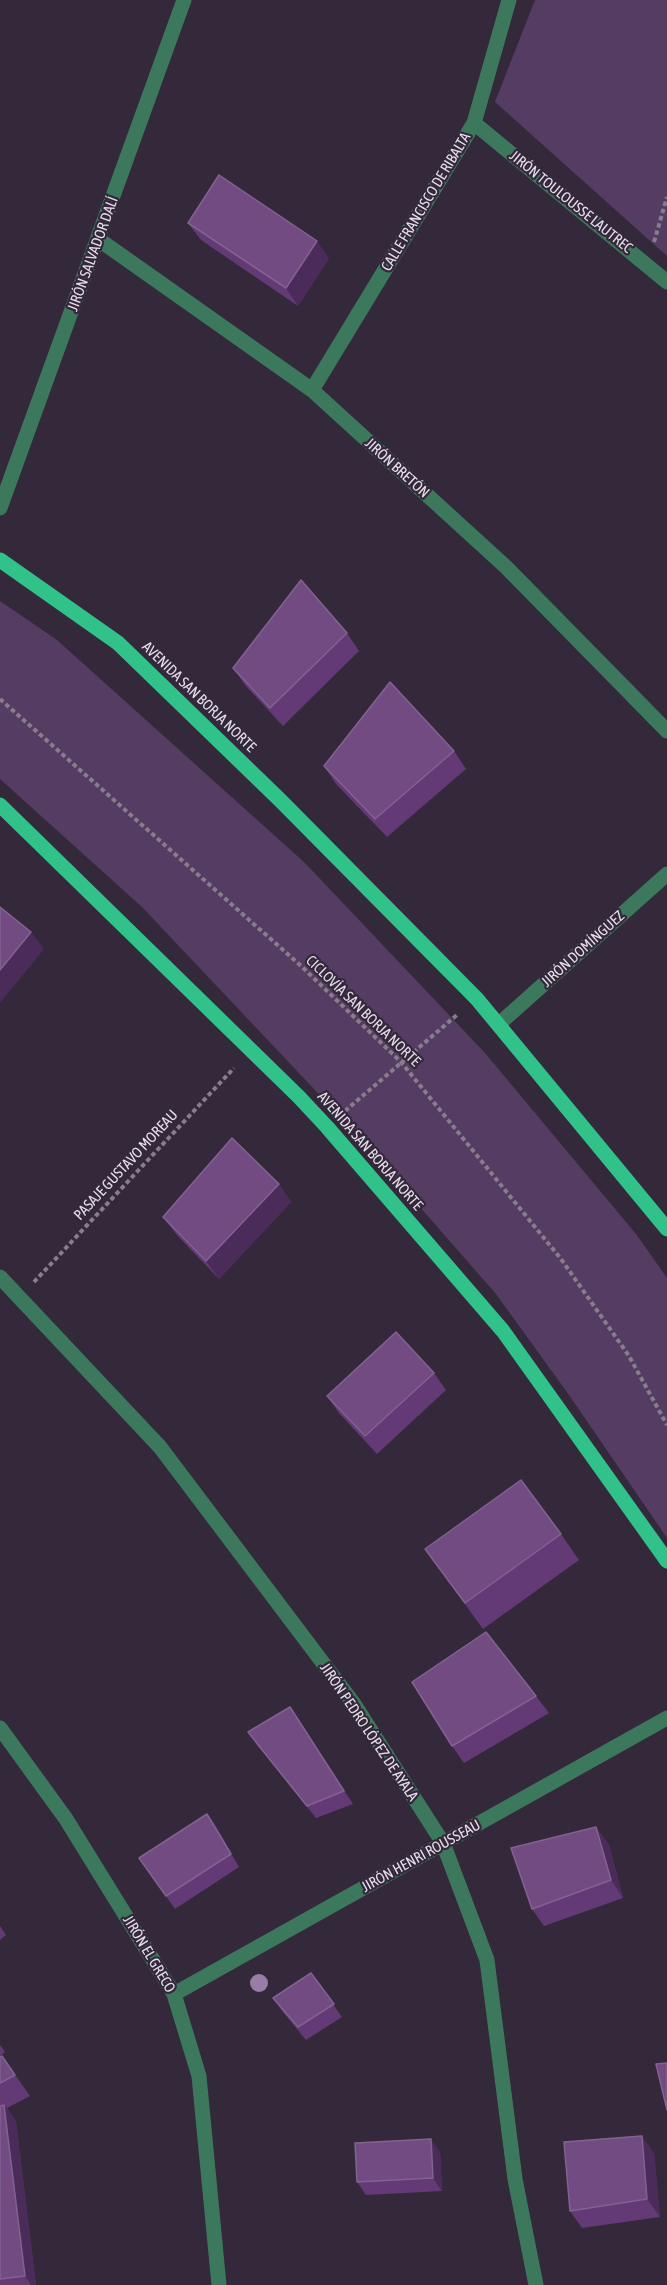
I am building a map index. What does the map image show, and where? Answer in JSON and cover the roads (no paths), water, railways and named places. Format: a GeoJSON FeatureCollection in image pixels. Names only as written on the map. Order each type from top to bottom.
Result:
{"type":"FeatureCollection","features":[{"type":"Feature","properties":{"kind":"main road","name":"AVENIDA SAN BORJA NORTE"},"geometry":{"type":"LineString","coordinates":[[0,561],[118,643],[281,801],[477,999],[667,1229]]}},
{"type":"Feature","properties":{"kind":"main road","name":"AVENIDA SAN BORJA NORTE"},"geometry":{"type":"LineString","coordinates":[[0,805],[327,1127],[503,1331],[667,1561]]}},
{"type":"Feature","properties":{"kind":"street","name":"JIRÓN SALVADOR DALÍ"},"geometry":{"type":"LineString","coordinates":[[0,508],[184,0]]}},
{"type":"Feature","properties":{"kind":"street","name":"CALLE FRANCISCO DE RIBALTA"},"geometry":{"type":"LineString","coordinates":[[312,390],[474,123],[509,0]]}},
{"type":"Feature","properties":{"kind":"street","name":"JIRÓN TOULOUSSE LAUTREC"},"geometry":{"type":"LineString","coordinates":[[474,123],[667,282]]}},
{"type":"Feature","properties":{"kind":"street","name":"JIRÓN BRETÓN"},"geometry":{"type":"LineString","coordinates":[[98,239],[312,390],[506,567],[667,731]]}},
{"type":"Feature","properties":{"kind":"street","name":"JIRÓN DOMÍNGUEZ"},"geometry":{"type":"LineString","coordinates":[[499,1024],[667,874]]}},
{"type":"Feature","properties":{"kind":"street","name":"JIRÓN PEDRO LÓPEZ DE AYALA"},"geometry":{"type":"LineString","coordinates":[[0,1276],[160,1447],[354,1704],[443,1843],[487,1960],[515,2179],[536,2285]]}},
{"type":"Feature","properties":{"kind":"street","name":"JIRÓN HENRI ROUSSEAU"},"geometry":{"type":"LineString","coordinates":[[174,1994],[667,1718]]}},
{"type":"Feature","properties":{"kind":"street","name":"JIRÓN EL GRECO"},"geometry":{"type":"LineString","coordinates":[[0,1728],[66,1819],[174,1994],[199,2076],[219,2285]]}}]}
